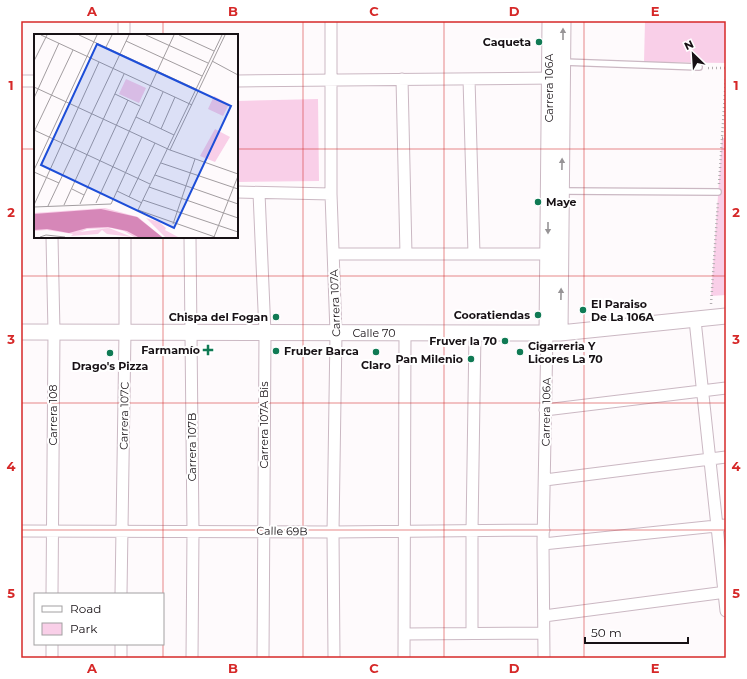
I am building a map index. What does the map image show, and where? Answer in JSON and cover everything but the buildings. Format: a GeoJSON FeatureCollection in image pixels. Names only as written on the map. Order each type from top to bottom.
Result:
{"type":"FeatureCollection","features":[{"type":"Feature","properties":{"kind":"street"},"geometry":{"type":"LineString","coordinates":[[124,21],[124,34]]}},
{"type":"Feature","properties":{"kind":"street","name":"Carrera 107A"},"geometry":{"type":"LineString","coordinates":[[331,21],[331,194],[336,333],[333,532],[334,658]]}},
{"type":"Feature","properties":{"kind":"street","name":"Carrera 106A"},"geometry":{"type":"LineString","coordinates":[[544,658],[545,410],[554,333],[562,191],[556,78],[550,21]]}},
{"type":"Feature","properties":{"kind":"street","name":"Carrera 106A"},"geometry":{"type":"LineString","coordinates":[[554,333],[548,254],[556,78],[563,62],[563,21]]}},
{"type":"Feature","properties":{"kind":"street"},"geometry":{"type":"LineString","coordinates":[[238,81],[556,78]]}},
{"type":"Feature","properties":{"kind":"street"},"geometry":{"type":"LineString","coordinates":[[402,79],[406,254]]}},
{"type":"Feature","properties":{"kind":"street"},"geometry":{"type":"LineString","coordinates":[[469,79],[474,254]]}},
{"type":"Feature","properties":{"kind":"street"},"geometry":{"type":"LineString","coordinates":[[21,81],[34,81]]}},
{"type":"Feature","properties":{"kind":"street"},"geometry":{"type":"LineString","coordinates":[[238,192],[331,194]]}},
{"type":"Feature","properties":{"kind":"street","name":"Carrera 107A Bis"},"geometry":{"type":"LineString","coordinates":[[259,193],[265,333],[263,658]]}},
{"type":"Feature","properties":{"kind":"street","name":"Carrera 108"},"geometry":{"type":"LineString","coordinates":[[52,238],[54,332],[52,593]]}},
{"type":"Feature","properties":{"kind":"street","name":"Carrera 107C"},"geometry":{"type":"LineString","coordinates":[[121,593],[126,332],[125,238]]}},
{"type":"Feature","properties":{"kind":"street","name":"Carrera 107B"},"geometry":{"type":"LineString","coordinates":[[190,238],[193,531],[192,658]]}},
{"type":"Feature","properties":{"kind":"street"},"geometry":{"type":"LineString","coordinates":[[334,254],[548,254]]}},
{"type":"Feature","properties":{"kind":"street","name":"Calle 70"},"geometry":{"type":"LineString","coordinates":[[21,332],[554,333],[726,316]]}},
{"type":"Feature","properties":{"kind":"street"},"geometry":{"type":"LineString","coordinates":[[695,320],[710,458],[721,525],[726,612]]}},
{"type":"Feature","properties":{"kind":"street"},"geometry":{"type":"LineString","coordinates":[[404,658],[405,333]]}},
{"type":"Feature","properties":{"kind":"street"},"geometry":{"type":"LineString","coordinates":[[472,633],[475,333]]}},
{"type":"Feature","properties":{"kind":"street"},"geometry":{"type":"LineString","coordinates":[[545,410],[726,388]]}},
{"type":"Feature","properties":{"kind":"street"},"geometry":{"type":"LineString","coordinates":[[545,480],[726,457]]}},
{"type":"Feature","properties":{"kind":"street"},"geometry":{"type":"LineString","coordinates":[[544,544],[721,525]]}},
{"type":"Feature","properties":{"kind":"street","name":"Calle 69B"},"geometry":{"type":"LineString","coordinates":[[21,531],[333,532],[405,530],[544,530]]}},
{"type":"Feature","properties":{"kind":"street"},"geometry":{"type":"LineString","coordinates":[[544,616],[725,592]]}},
{"type":"Feature","properties":{"kind":"street"},"geometry":{"type":"LineString","coordinates":[[404,634],[543,633]]}},
{"type":"Feature","properties":{"kind":"street"},"geometry":{"type":"LineString","coordinates":[[52,645],[52,658]]}},
{"type":"Feature","properties":{"kind":"street"},"geometry":{"type":"LineString","coordinates":[[121,645],[121,658]]}},
{"type":"Feature","properties":{"kind":"lane"},"geometry":{"type":"LineString","coordinates":[[563,62],[699,67]]}},
{"type":"Feature","properties":{"kind":"lane"},"geometry":{"type":"LineString","coordinates":[[562,191],[718,192]]}},
{"type":"Feature","properties":{"kind":"path"},"geometry":{"type":"LineString","coordinates":[[699,67],[726,68]]}},
{"type":"Feature","properties":{"kind":"green space"},"geometry":{"type":"Polygon","coordinates":[[[645,21],[726,21],[726,63],[644,62],[645,21]]]}},
{"type":"Feature","properties":{"kind":"green space"},"geometry":{"type":"Polygon","coordinates":[[[318,99],[319,181],[238,182],[238,101],[318,99]]]}},
{"type":"Feature","properties":{"kind":"green space"},"geometry":{"type":"Polygon","coordinates":[[[722,138],[726,138],[726,295],[711,296],[722,138]]]}},
{"type":"Feature","properties":{"kind":"place","name":"Caqueta"},"geometry":{"type":"Point","coordinates":[539,42]}},
{"type":"Feature","properties":{"kind":"place","name":"Maye"},"geometry":{"type":"Point","coordinates":[538,202]}},
{"type":"Feature","properties":{"kind":"place","name":"El Paraiso De La 106A"},"geometry":{"type":"Point","coordinates":[583,310]}},
{"type":"Feature","properties":{"kind":"place","name":"Cooratiendas"},"geometry":{"type":"Point","coordinates":[538,315]}},
{"type":"Feature","properties":{"kind":"place","name":"Chispa del Fogan"},"geometry":{"type":"Point","coordinates":[276,317]}},
{"type":"Feature","properties":{"kind":"place","name":"Fruver la 70"},"geometry":{"type":"Point","coordinates":[505,341]}},
{"type":"Feature","properties":{"kind":"place","name":"Farmamío"},"geometry":{"type":"Point","coordinates":[208,350]}},
{"type":"Feature","properties":{"kind":"place","name":"Fruber Barca"},"geometry":{"type":"Point","coordinates":[276,351]}},
{"type":"Feature","properties":{"kind":"place","name":"Claro"},"geometry":{"type":"Point","coordinates":[376,352]}},
{"type":"Feature","properties":{"kind":"place","name":"Cigarreria Y Licores La 70"},"geometry":{"type":"Point","coordinates":[520,352]}},
{"type":"Feature","properties":{"kind":"place","name":"Drago's Pizza"},"geometry":{"type":"Point","coordinates":[110,353]}},
{"type":"Feature","properties":{"kind":"place","name":"Pan Milenio"},"geometry":{"type":"Point","coordinates":[471,359]}}]}
